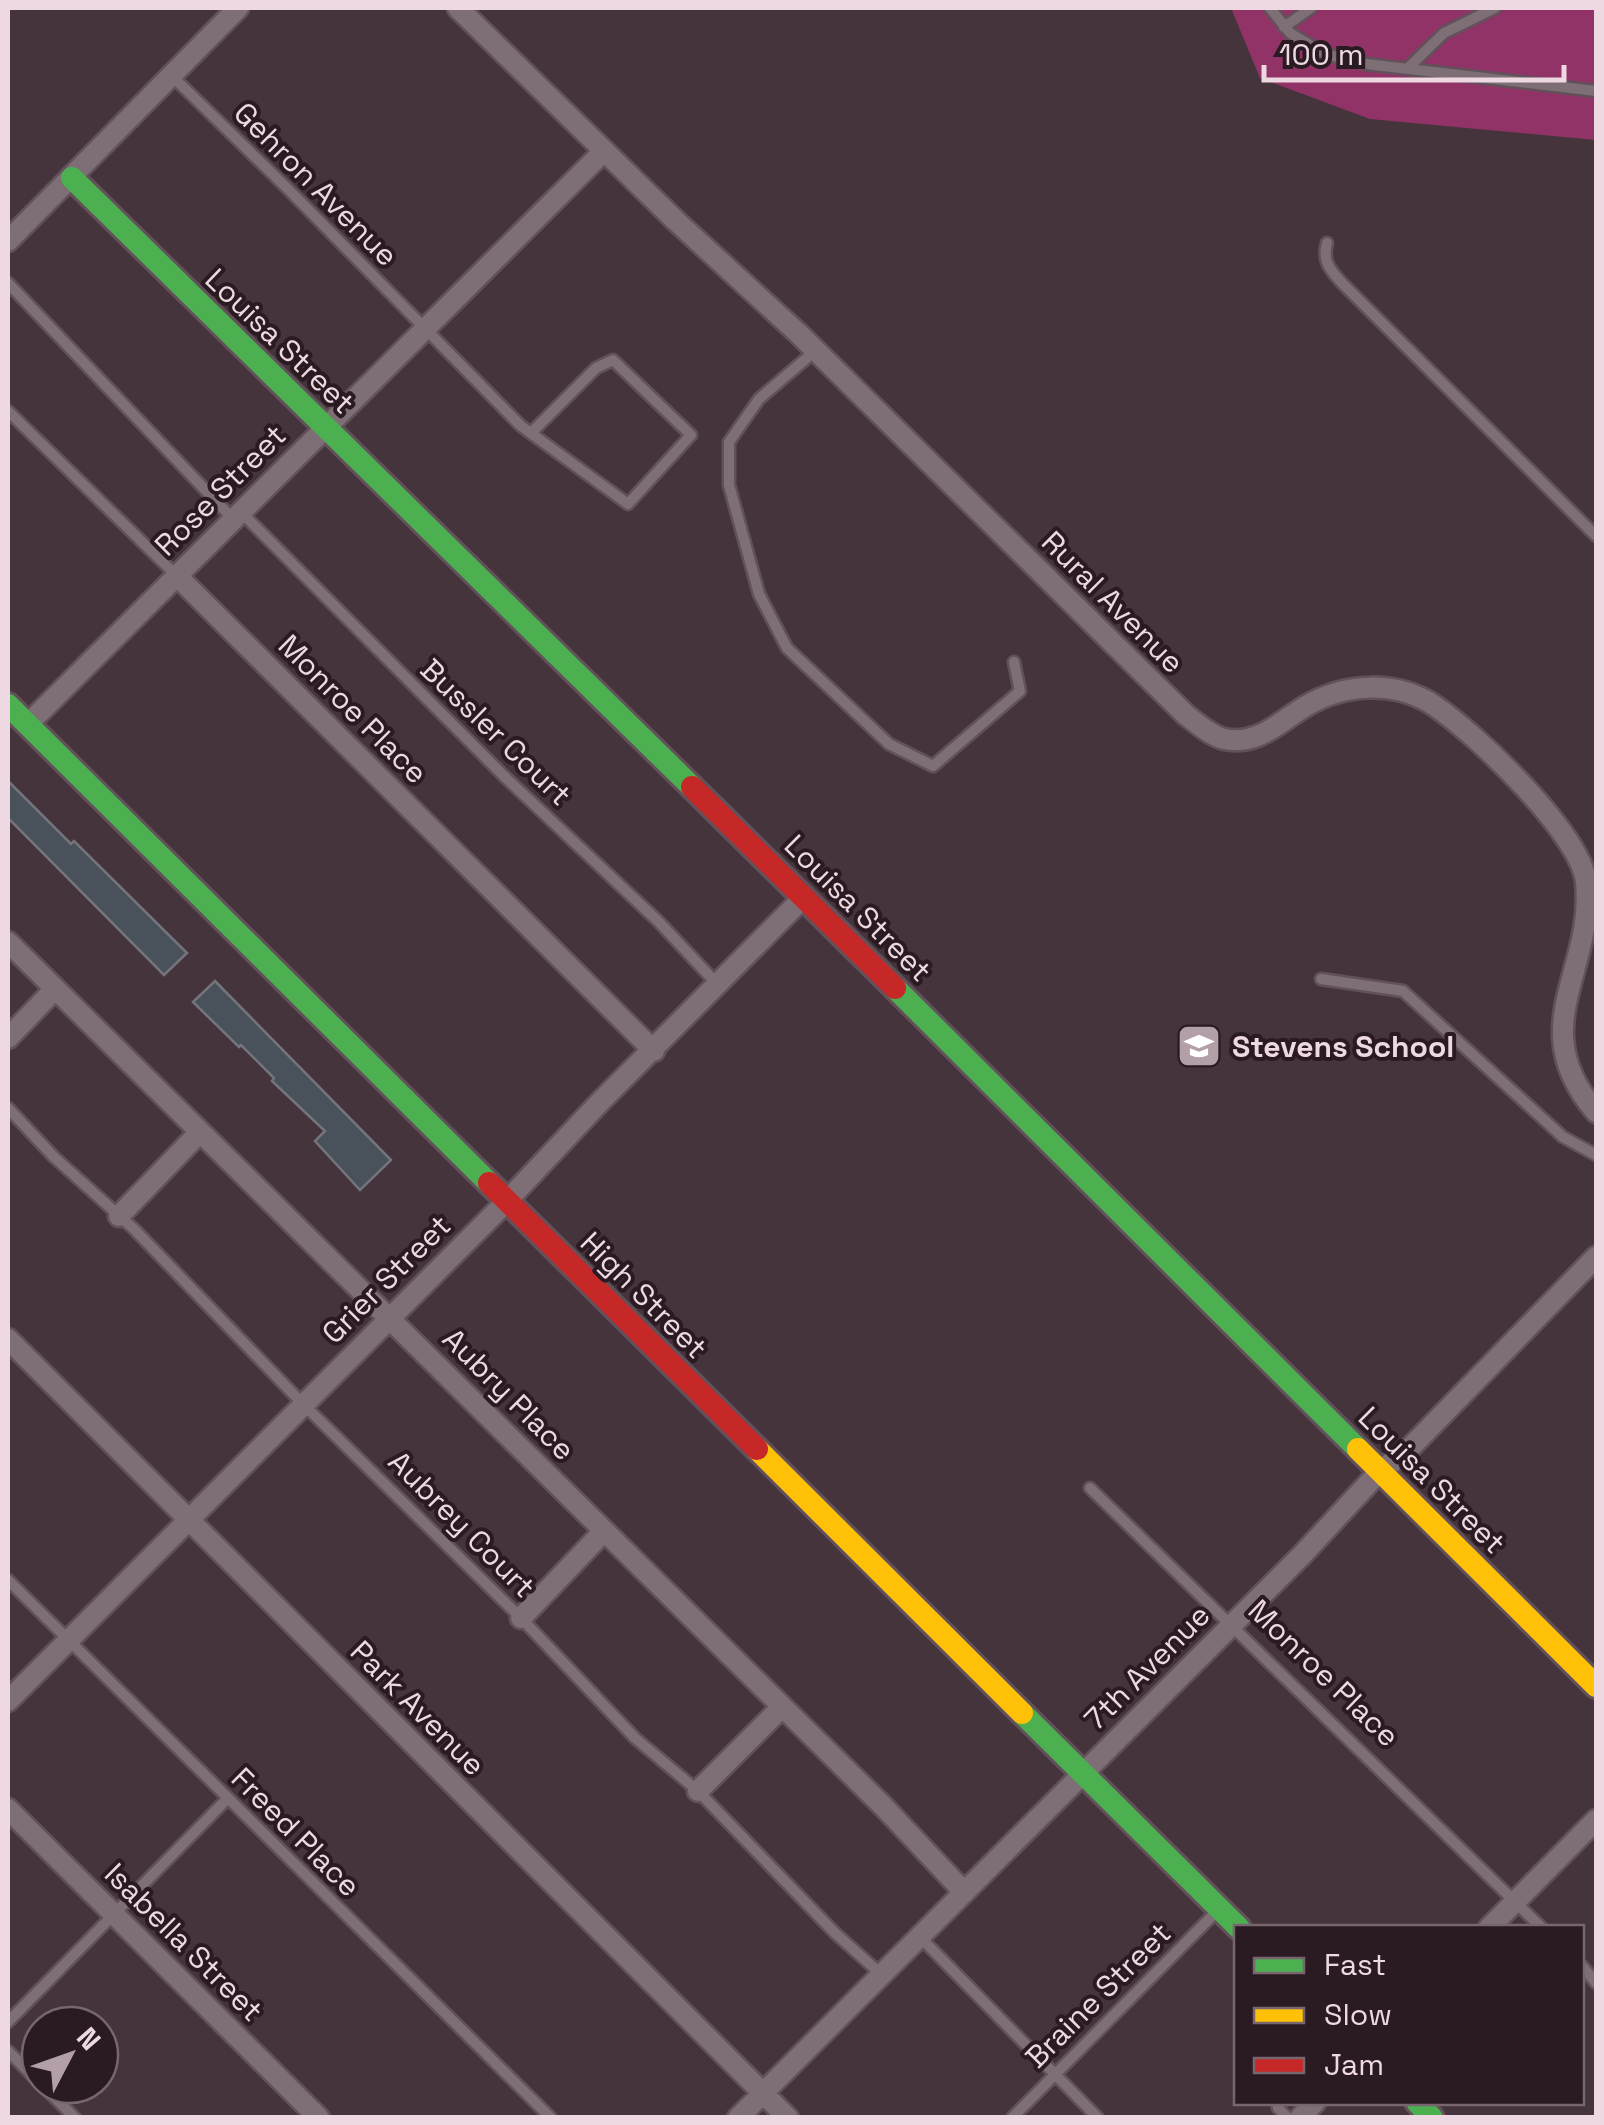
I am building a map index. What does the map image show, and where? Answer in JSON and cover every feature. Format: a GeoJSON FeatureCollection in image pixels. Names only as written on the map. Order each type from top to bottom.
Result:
{"type":"FeatureCollection","features":[{"type":"Feature","properties":{"kind":"street"},"geometry":{"type":"LineString","coordinates":[[8,242],[238,8]]}},
{"type":"Feature","properties":{"kind":"street","name":"Rural Avenue"},"geometry":{"type":"LineString","coordinates":[[458,8],[816,350],[1162,693],[1214,735],[1243,740],[1260,736],[1330,694],[1377,687],[1424,700],[1460,726],[1561,829],[1582,864],[1584,939],[1566,994],[1563,1038],[1568,1066],[1596,1112]]}},
{"type":"Feature","properties":{"kind":"street","name":"Rose Street"},"geometry":{"type":"LineString","coordinates":[[8,745],[604,151]]}},
{"type":"Feature","properties":{"kind":"street","name":"Louisa Street"},"geometry":{"type":"LineString","coordinates":[[72,178],[250,357],[326,426],[804,896],[1596,1686]]}},
{"type":"Feature","properties":{"kind":"street","name":"Monroe Place"},"geometry":{"type":"LineString","coordinates":[[177,576],[654,1051]]}},
{"type":"Feature","properties":{"kind":"street","name":"High Street"},"geometry":{"type":"LineString","coordinates":[[8,705],[1236,1925]]}},
{"type":"Feature","properties":{"kind":"street","name":"Grier Street"},"geometry":{"type":"LineString","coordinates":[[8,1701],[506,1202],[804,896]]}},
{"type":"Feature","properties":{"kind":"street","name":"Aubry Place"},"geometry":{"type":"LineString","coordinates":[[8,942],[884,1807],[964,1892]]}},
{"type":"Feature","properties":{"kind":"street"},"geometry":{"type":"LineString","coordinates":[[8,1038],[55,990]]}},
{"type":"Feature","properties":{"kind":"street"},"geometry":{"type":"LineString","coordinates":[[120,1216],[200,1132]]}},
{"type":"Feature","properties":{"kind":"street","name":"7th Avenue"},"geometry":{"type":"LineString","coordinates":[[738,2118],[1232,1624],[1378,1472],[1408,1450],[1596,1258]]}},
{"type":"Feature","properties":{"kind":"street","name":"Park Avenue"},"geometry":{"type":"LineString","coordinates":[[8,1339],[788,2118]]}},
{"type":"Feature","properties":{"kind":"street"},"geometry":{"type":"LineString","coordinates":[[526,1613],[604,1531]]}},
{"type":"Feature","properties":{"kind":"street"},"geometry":{"type":"LineString","coordinates":[[698,1792],[782,1706]]}},
{"type":"Feature","properties":{"kind":"street","name":"Isabella Street"},"geometry":{"type":"LineString","coordinates":[[8,1809],[319,2118]]}},
{"type":"Feature","properties":{"kind":"street"},"geometry":{"type":"LineString","coordinates":[[1492,1925],[1596,1820]]}},
{"type":"Feature","properties":{"kind":"lane"},"geometry":{"type":"LineString","coordinates":[[1270,8],[1284,27],[1325,54],[1366,64],[1596,91]]}},
{"type":"Feature","properties":{"kind":"lane"},"geometry":{"type":"LineString","coordinates":[[1284,27],[1311,8]]}},
{"type":"Feature","properties":{"kind":"lane"},"geometry":{"type":"LineString","coordinates":[[1408,67],[1444,33],[1495,8]]}},
{"type":"Feature","properties":{"kind":"lane","name":"Gehron Avenue"},"geometry":{"type":"LineString","coordinates":[[172,76],[531,433],[628,504],[692,435],[613,360],[596,368],[531,433]]}},
{"type":"Feature","properties":{"kind":"lane"},"geometry":{"type":"LineString","coordinates":[[1327,243],[1324,254],[1329,268],[1342,283],[1596,536]]}},
{"type":"Feature","properties":{"kind":"lane","name":"Bussler Court"},"geometry":{"type":"LineString","coordinates":[[8,283],[237,516],[659,922],[718,986]]}},
{"type":"Feature","properties":{"kind":"lane"},"geometry":{"type":"LineString","coordinates":[[816,350],[760,400],[729,442],[729,485],[759,594],[787,648],[889,744],[934,766],[1020,691],[1014,662]]}},
{"type":"Feature","properties":{"kind":"lane","name":"Monroe Place"},"geometry":{"type":"LineString","coordinates":[[8,411],[177,576]]}},
{"type":"Feature","properties":{"kind":"lane"},"geometry":{"type":"LineString","coordinates":[[1321,979],[1403,991],[1564,1136],[1596,1154]]}},
{"type":"Feature","properties":{"kind":"lane","name":"Aubrey Court"},"geometry":{"type":"LineString","coordinates":[[8,1108],[54,1157],[120,1216],[303,1404],[526,1613],[635,1738],[698,1792],[835,1933],[882,1975]]}},
{"type":"Feature","properties":{"kind":"lane","name":"Monroe Place"},"geometry":{"type":"LineString","coordinates":[[1090,1488],[1539,1925]]}},
{"type":"Feature","properties":{"kind":"lane","name":"Freed Place"},"geometry":{"type":"LineString","coordinates":[[8,1580],[551,2118]]}},
{"type":"Feature","properties":{"kind":"lane"},"geometry":{"type":"LineString","coordinates":[[8,2022],[227,1799]]}},
{"type":"Feature","properties":{"kind":"lane","name":"Braine Street"},"geometry":{"type":"LineString","coordinates":[[1012,2118],[1220,1908]]}},
{"type":"Feature","properties":{"kind":"lane"},"geometry":{"type":"LineString","coordinates":[[920,1937],[1098,2118]]}},
{"type":"Feature","properties":{"kind":"shaded area"},"geometry":{"type":"Polygon","coordinates":[[[1231,8],[1596,8],[1596,140],[1370,119],[1260,78],[1231,8]]]}},
{"type":"Feature","properties":{"kind":"building"},"geometry":{"type":"Polygon","coordinates":[[[8,781],[187,953],[164,975],[8,818],[8,781]]]}},
{"type":"Feature","properties":{"kind":"building"},"geometry":{"type":"Polygon","coordinates":[[[215,981],[391,1160],[360,1190],[315,1141],[325,1131],[193,1002],[215,981]]]}},
{"type":"Feature","properties":{"kind":"traffic: fast"},"geometry":{"type":"LineString","coordinates":[[72,178],[692,787]]}},
{"type":"Feature","properties":{"kind":"traffic: fast"},"geometry":{"type":"LineString","coordinates":[[8,705],[489,1183]]}},
{"type":"Feature","properties":{"kind":"traffic: fast"},"geometry":{"type":"LineString","coordinates":[[895,988],[1358,1449]]}},
{"type":"Feature","properties":{"kind":"traffic: fast"},"geometry":{"type":"LineString","coordinates":[[1022,1713],[1236,1925]]}},
{"type":"Feature","properties":{"kind":"traffic: fast"},"geometry":{"type":"LineString","coordinates":[[1420,2105],[1432,2118]]}},
{"type":"Feature","properties":{"kind":"traffic: slow"},"geometry":{"type":"LineString","coordinates":[[757,1449],[1022,1713]]}},
{"type":"Feature","properties":{"kind":"traffic: slow"},"geometry":{"type":"LineString","coordinates":[[1358,1449],[1596,1686]]}},
{"type":"Feature","properties":{"kind":"traffic: jam"},"geometry":{"type":"LineString","coordinates":[[692,787],[895,988]]}},
{"type":"Feature","properties":{"kind":"traffic: jam"},"geometry":{"type":"LineString","coordinates":[[489,1183],[757,1449]]}},
{"type":"Feature","properties":{"kind":"place","name":"Stevens School"},"geometry":{"type":"Point","coordinates":[1199,1046]}}]}
